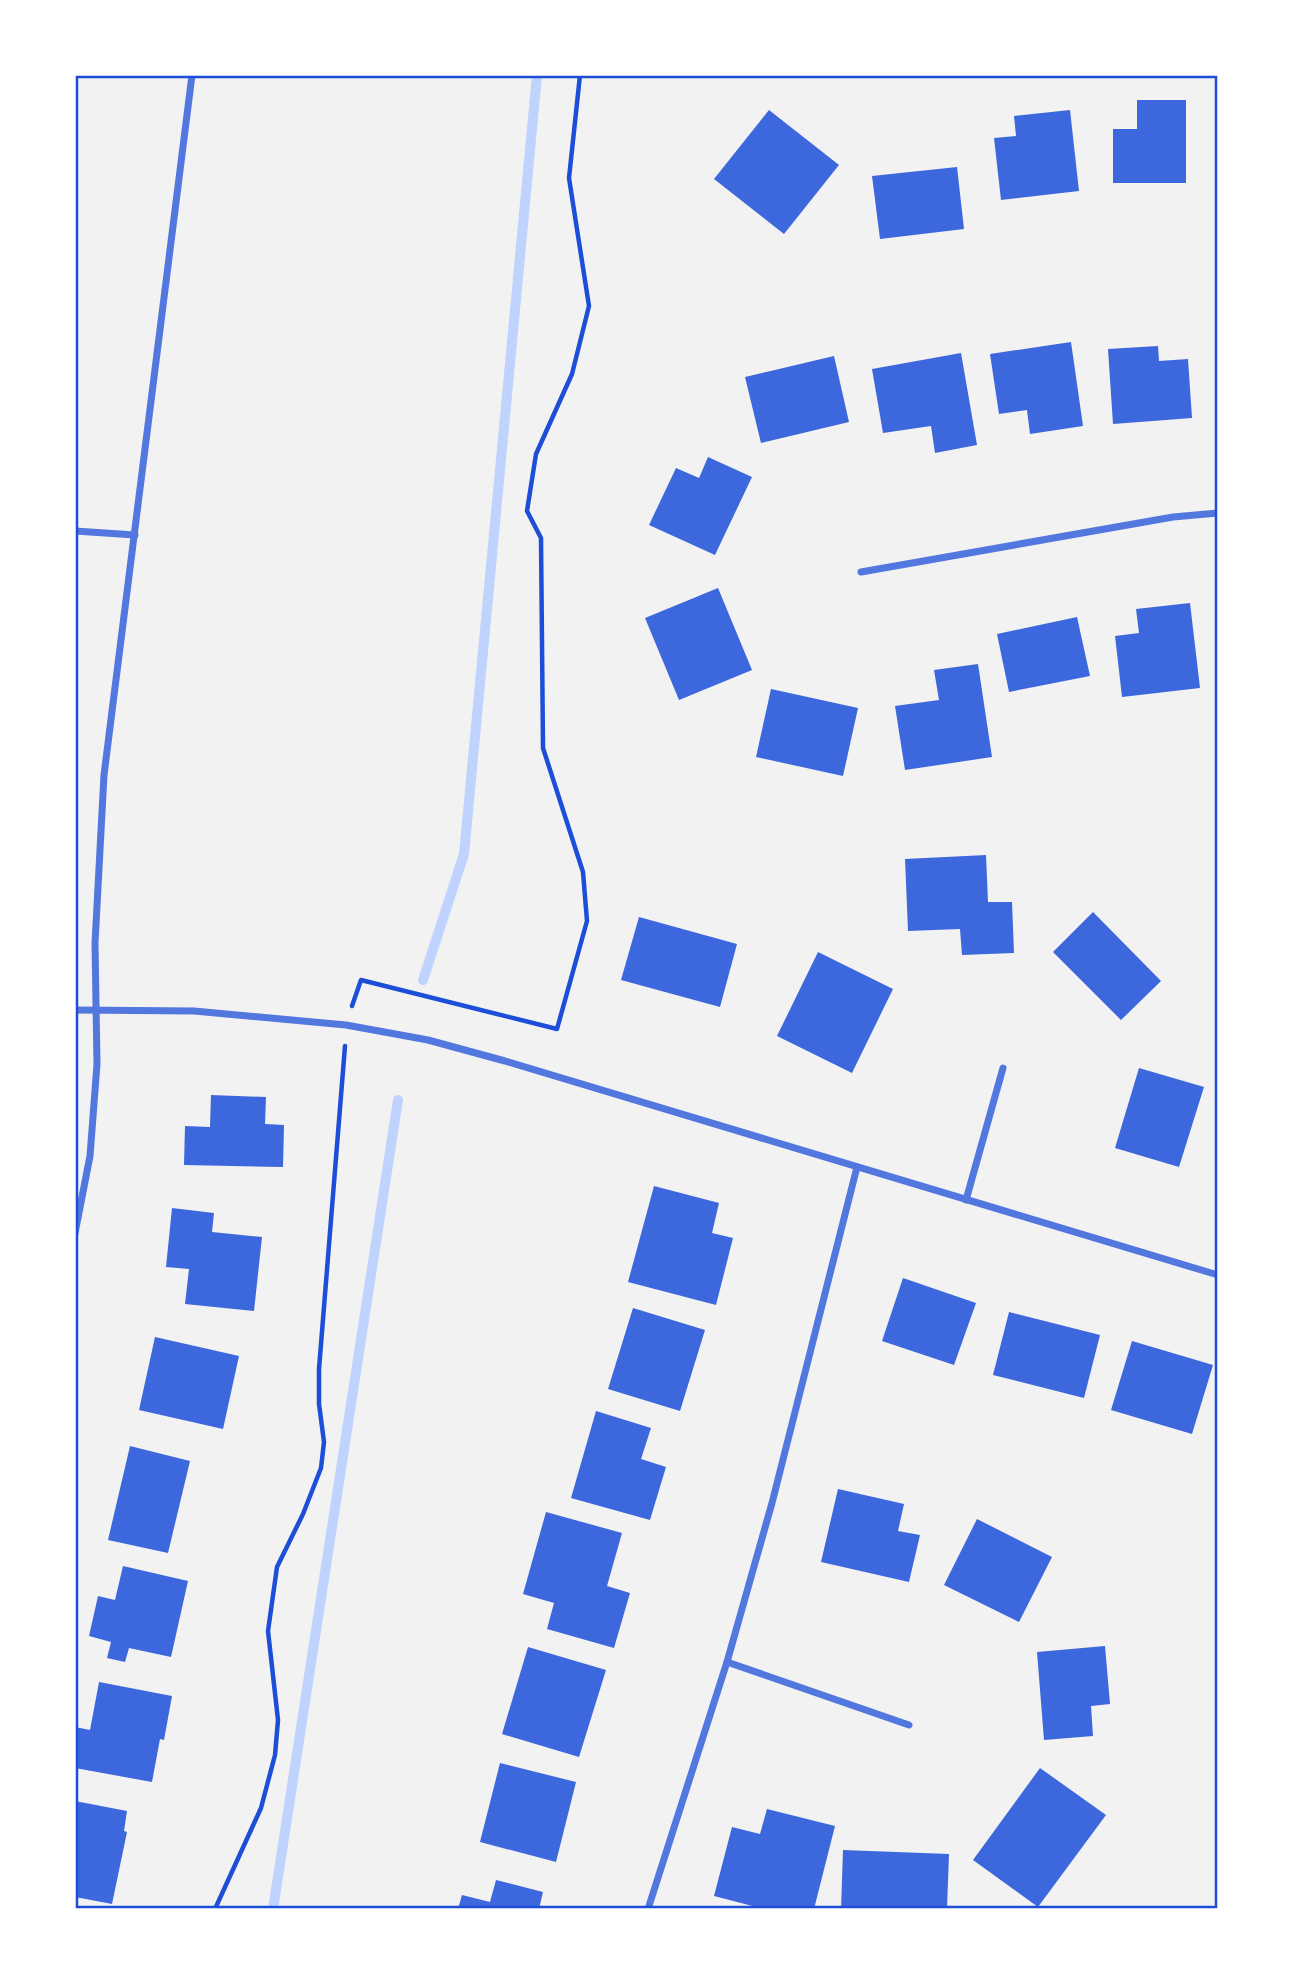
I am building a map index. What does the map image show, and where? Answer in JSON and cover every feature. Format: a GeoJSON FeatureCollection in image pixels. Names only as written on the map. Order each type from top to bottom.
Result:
{"type":"FeatureCollection","features":[{"type":"Feature","properties":{"kind":"street"},"geometry":{"type":"LineString","coordinates":[[75,1233],[90,1156],[97,1064],[95,943],[104,775],[192,75]]}},
{"type":"Feature","properties":{"kind":"street"},"geometry":{"type":"LineString","coordinates":[[861,572],[1172,517],[1218,513]]}},
{"type":"Feature","properties":{"kind":"street"},"geometry":{"type":"LineString","coordinates":[[75,531],[135,535]]}},
{"type":"Feature","properties":{"kind":"street"},"geometry":{"type":"LineString","coordinates":[[75,1010],[194,1012],[346,1025],[428,1040],[1218,1275]]}},
{"type":"Feature","properties":{"kind":"street"},"geometry":{"type":"LineString","coordinates":[[966,1200],[1003,1068]]}},
{"type":"Feature","properties":{"kind":"street"},"geometry":{"type":"LineString","coordinates":[[648,1909],[727,1662],[772,1503],[858,1167]]}},
{"type":"Feature","properties":{"kind":"street"},"geometry":{"type":"LineString","coordinates":[[727,1662],[909,1725]]}},
{"type":"Feature","properties":{"kind":"path"},"geometry":{"type":"LineString","coordinates":[[215,1909],[261,1808],[275,1755],[278,1720],[268,1631],[277,1567],[303,1514],[321,1468],[324,1442],[319,1404],[319,1369],[346,1025],[361,980],[557,1029],[587,921],[583,872],[543,748],[541,538],[527,511],[536,454],[572,374],[589,306],[569,178],[580,75]]}},
{"type":"Feature","properties":{"kind":"building"},"geometry":{"type":"Polygon","coordinates":[[[1137,100],[1186,100],[1186,183],[1113,183],[1113,129],[1137,129],[1137,100]]]}},
{"type":"Feature","properties":{"kind":"building"},"geometry":{"type":"Polygon","coordinates":[[[769,110],[839,165],[784,234],[714,179],[769,110]]]}},
{"type":"Feature","properties":{"kind":"building"},"geometry":{"type":"Polygon","coordinates":[[[1070,110],[1079,191],[1001,200],[994,138],[1016,136],[1014,116],[1070,110]]]}},
{"type":"Feature","properties":{"kind":"building"},"geometry":{"type":"Polygon","coordinates":[[[957,167],[964,229],[880,239],[872,176],[957,167]]]}},
{"type":"Feature","properties":{"kind":"building"},"geometry":{"type":"Polygon","coordinates":[[[1071,342],[1083,426],[1030,434],[1027,410],[999,414],[990,354],[1071,342]]]}},
{"type":"Feature","properties":{"kind":"building"},"geometry":{"type":"Polygon","coordinates":[[[1158,346],[1159,361],[1188,359],[1192,418],[1113,424],[1108,349],[1158,346]]]}},
{"type":"Feature","properties":{"kind":"building"},"geometry":{"type":"Polygon","coordinates":[[[961,353],[977,445],[935,453],[931,426],[883,433],[872,369],[961,353]]]}},
{"type":"Feature","properties":{"kind":"building"},"geometry":{"type":"Polygon","coordinates":[[[834,356],[849,422],[761,443],[745,377],[834,356]]]}},
{"type":"Feature","properties":{"kind":"building"},"geometry":{"type":"Polygon","coordinates":[[[708,457],[752,477],[715,555],[649,525],[676,468],[699,478],[708,457]]]}},
{"type":"Feature","properties":{"kind":"building"},"geometry":{"type":"Polygon","coordinates":[[[718,588],[752,670],[679,700],[645,618],[718,588]]]}},
{"type":"Feature","properties":{"kind":"building"},"geometry":{"type":"Polygon","coordinates":[[[1190,603],[1200,688],[1122,697],[1115,636],[1139,633],[1136,609],[1190,603]]]}},
{"type":"Feature","properties":{"kind":"building"},"geometry":{"type":"Polygon","coordinates":[[[1077,617],[1090,676],[1009,692],[997,634],[1077,617]]]}},
{"type":"Feature","properties":{"kind":"building"},"geometry":{"type":"Polygon","coordinates":[[[978,664],[992,757],[905,770],[895,706],[939,700],[934,670],[978,664]]]}},
{"type":"Feature","properties":{"kind":"building"},"geometry":{"type":"Polygon","coordinates":[[[771,689],[858,708],[843,776],[756,757],[771,689]]]}},
{"type":"Feature","properties":{"kind":"building"},"geometry":{"type":"Polygon","coordinates":[[[986,855],[988,902],[1012,902],[1014,953],[962,955],[960,929],[908,931],[905,859],[986,855]]]}},
{"type":"Feature","properties":{"kind":"building"},"geometry":{"type":"Polygon","coordinates":[[[1093,912],[1161,981],[1121,1020],[1053,952],[1093,912]]]}},
{"type":"Feature","properties":{"kind":"building"},"geometry":{"type":"Polygon","coordinates":[[[639,917],[737,944],[720,1007],[621,980],[639,917]]]}},
{"type":"Feature","properties":{"kind":"building"},"geometry":{"type":"Polygon","coordinates":[[[818,952],[893,989],[852,1073],[777,1036],[818,952]]]}},
{"type":"Feature","properties":{"kind":"building"},"geometry":{"type":"Polygon","coordinates":[[[1139,1068],[1204,1087],[1179,1167],[1115,1148],[1139,1068]]]}},
{"type":"Feature","properties":{"kind":"building"},"geometry":{"type":"Polygon","coordinates":[[[211,1095],[266,1097],[265,1124],[284,1125],[283,1167],[184,1165],[185,1126],[210,1127],[211,1095]]]}},
{"type":"Feature","properties":{"kind":"building"},"geometry":{"type":"Polygon","coordinates":[[[654,1186],[719,1203],[712,1233],[733,1238],[716,1305],[628,1282],[654,1186]]]}},
{"type":"Feature","properties":{"kind":"building"},"geometry":{"type":"Polygon","coordinates":[[[172,1208],[214,1213],[212,1232],[262,1237],[254,1311],[185,1304],[189,1269],[166,1267],[172,1208]]]}},
{"type":"Feature","properties":{"kind":"building"},"geometry":{"type":"Polygon","coordinates":[[[903,1278],[976,1303],[954,1365],[882,1341],[903,1278]]]}},
{"type":"Feature","properties":{"kind":"building"},"geometry":{"type":"Polygon","coordinates":[[[633,1308],[705,1330],[680,1411],[608,1389],[633,1308]]]}},
{"type":"Feature","properties":{"kind":"building"},"geometry":{"type":"Polygon","coordinates":[[[1009,1312],[1100,1335],[1084,1398],[993,1375],[1009,1312]]]}},
{"type":"Feature","properties":{"kind":"building"},"geometry":{"type":"Polygon","coordinates":[[[155,1337],[239,1356],[223,1429],[139,1410],[155,1337]]]}},
{"type":"Feature","properties":{"kind":"building"},"geometry":{"type":"Polygon","coordinates":[[[1132,1341],[1213,1365],[1192,1434],[1111,1410],[1132,1341]]]}},
{"type":"Feature","properties":{"kind":"building"},"geometry":{"type":"Polygon","coordinates":[[[596,1411],[651,1428],[641,1459],[666,1467],[650,1520],[571,1498],[596,1411]]]}},
{"type":"Feature","properties":{"kind":"building"},"geometry":{"type":"Polygon","coordinates":[[[130,1446],[190,1461],[168,1553],[108,1540],[130,1446]]]}},
{"type":"Feature","properties":{"kind":"building"},"geometry":{"type":"Polygon","coordinates":[[[838,1489],[904,1504],[898,1531],[920,1535],[909,1582],[821,1562],[838,1489]]]}},
{"type":"Feature","properties":{"kind":"building"},"geometry":{"type":"Polygon","coordinates":[[[546,1512],[622,1533],[607,1586],[630,1593],[614,1648],[547,1629],[554,1603],[523,1594],[546,1512]]]}},
{"type":"Feature","properties":{"kind":"building"},"geometry":{"type":"Polygon","coordinates":[[[977,1519],[1052,1557],[1019,1622],[944,1585],[977,1519]]]}},
{"type":"Feature","properties":{"kind":"building"},"geometry":{"type":"Polygon","coordinates":[[[123,1566],[188,1581],[171,1657],[129,1648],[125,1662],[107,1658],[111,1642],[89,1636],[98,1596],[115,1600],[123,1566]]]}},
{"type":"Feature","properties":{"kind":"building"},"geometry":{"type":"Polygon","coordinates":[[[1105,1646],[1110,1704],[1091,1706],[1093,1736],[1044,1740],[1037,1652],[1105,1646]]]}},
{"type":"Feature","properties":{"kind":"building"},"geometry":{"type":"Polygon","coordinates":[[[528,1647],[606,1670],[579,1757],[502,1734],[528,1647]]]}},
{"type":"Feature","properties":{"kind":"building"},"geometry":{"type":"Polygon","coordinates":[[[99,1682],[172,1696],[164,1740],[160,1739],[152,1782],[75,1768],[75,1727],[90,1730],[99,1682]]]}},
{"type":"Feature","properties":{"kind":"building"},"geometry":{"type":"Polygon","coordinates":[[[500,1763],[576,1782],[556,1862],[480,1842],[500,1763]]]}},
{"type":"Feature","properties":{"kind":"building"},"geometry":{"type":"Polygon","coordinates":[[[1040,1768],[1106,1815],[1038,1907],[973,1860],[1040,1768]]]}},
{"type":"Feature","properties":{"kind":"building"},"geometry":{"type":"Polygon","coordinates":[[[75,1801],[127,1811],[124,1831],[127,1832],[112,1904],[75,1897],[75,1801]]]}},
{"type":"Feature","properties":{"kind":"building"},"geometry":{"type":"Polygon","coordinates":[[[767,1809],[835,1826],[814,1909],[764,1909],[714,1896],[732,1827],[760,1834],[767,1809]]]}},
{"type":"Feature","properties":{"kind":"building"},"geometry":{"type":"Polygon","coordinates":[[[843,1850],[949,1854],[947,1909],[841,1909],[843,1850]]]}},
{"type":"Feature","properties":{"kind":"building"},"geometry":{"type":"Polygon","coordinates":[[[496,1880],[543,1892],[539,1909],[458,1909],[462,1895],[490,1902],[496,1880]]]}},
{"type":"Feature","properties":{"kind":"waterway"},"geometry":{"type":"LineString","coordinates":[[423,980],[464,854],[537,75]]}},
{"type":"Feature","properties":{"kind":"waterway"},"geometry":{"type":"LineString","coordinates":[[273,1909],[398,1100]]}}]}
